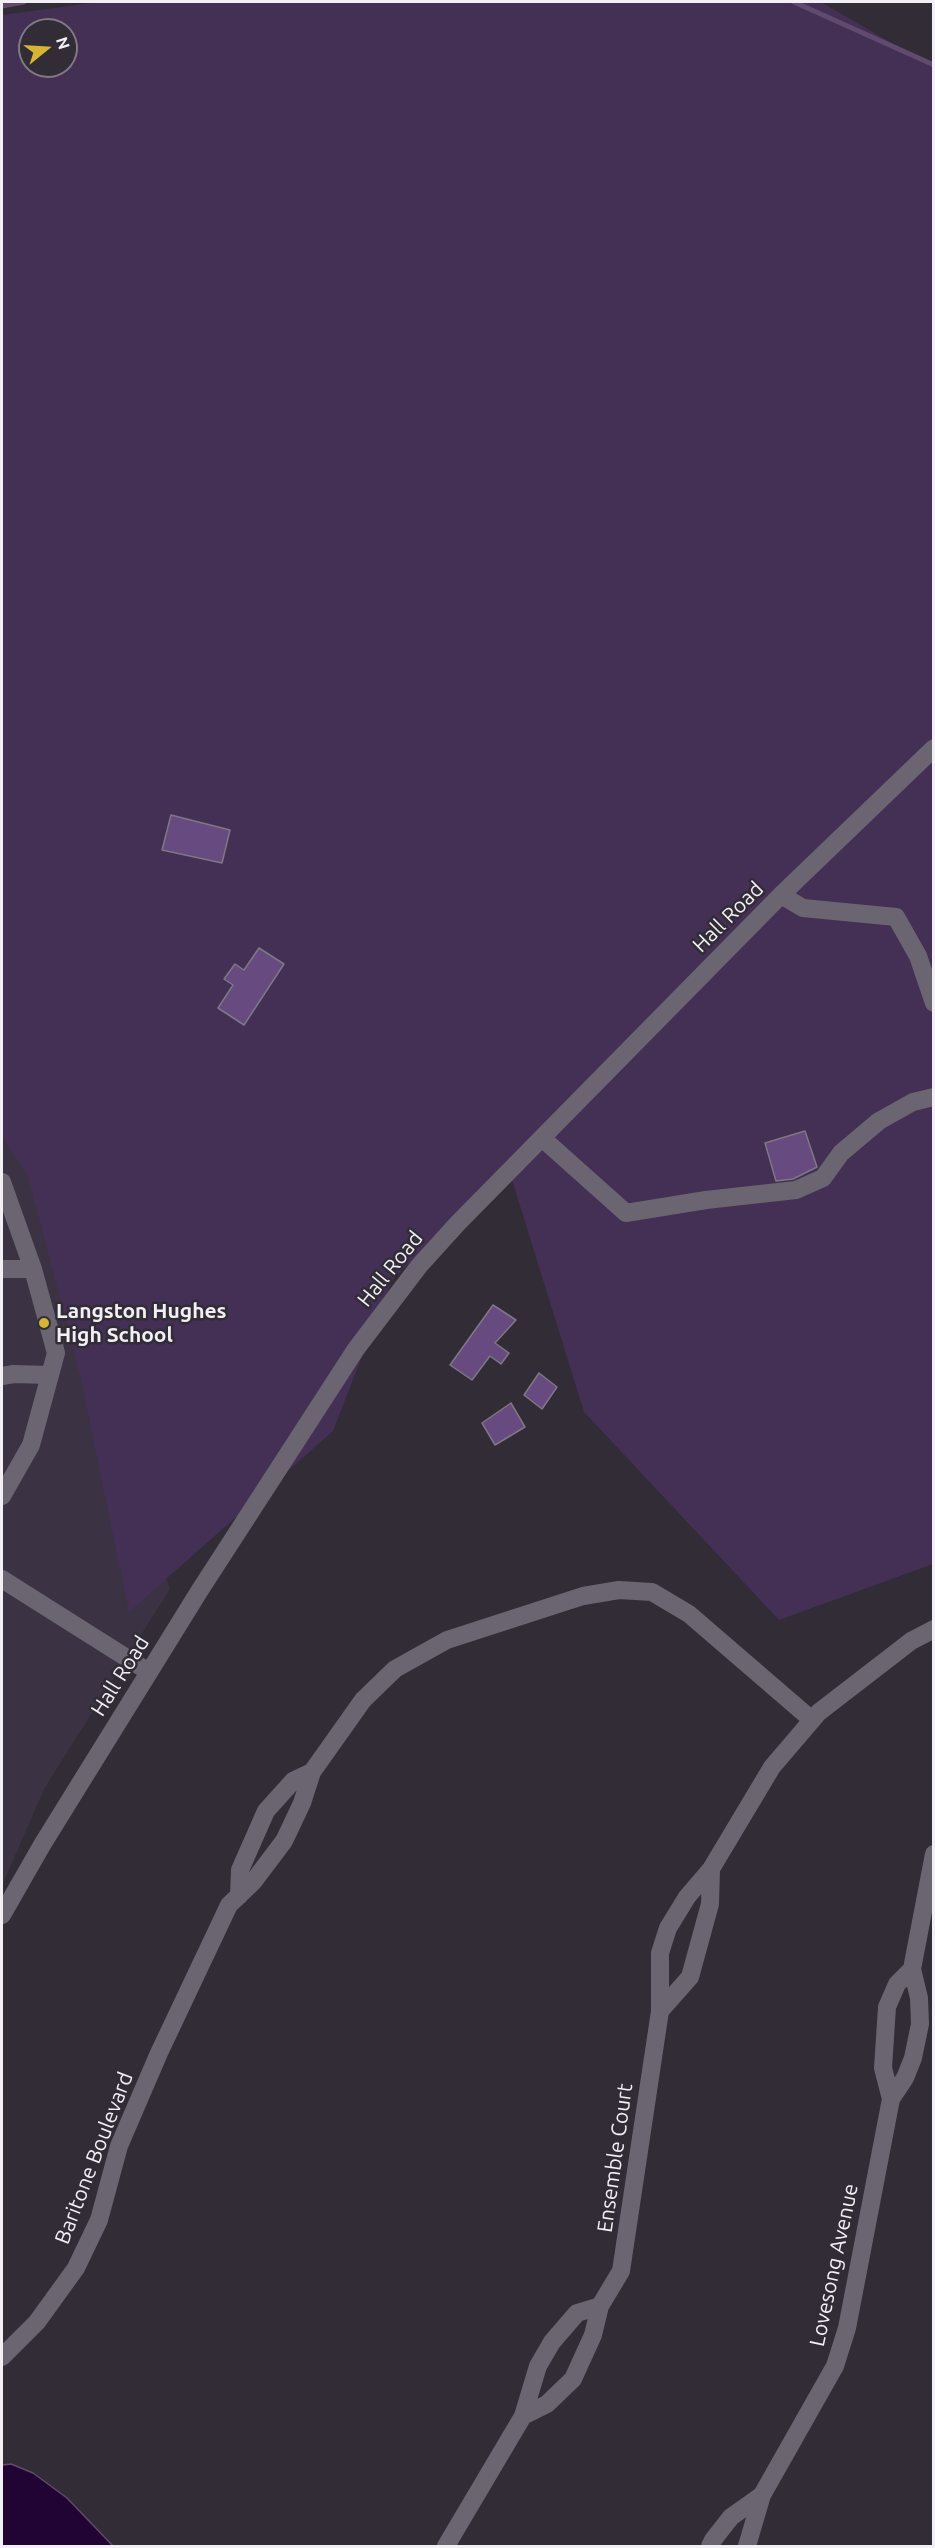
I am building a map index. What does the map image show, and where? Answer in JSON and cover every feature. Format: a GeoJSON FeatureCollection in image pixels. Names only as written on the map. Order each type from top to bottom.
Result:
{"type":"FeatureCollection","features":[{"type":"Feature","properties":{"kind":"street","name":"Hall Road"},"geometry":{"type":"LineString","coordinates":[[2,1915],[42,1845],[149,1672],[356,1349],[419,1266],[781,895],[933,748]]}},
{"type":"Feature","properties":{"kind":"street"},"geometry":{"type":"LineString","coordinates":[[781,895],[803,908],[896,917],[918,956],[933,1003]]}},
{"type":"Feature","properties":{"kind":"street"},"geometry":{"type":"LineString","coordinates":[[542,1138],[626,1213],[706,1200],[796,1191],[823,1178],[841,1153],[879,1121],[913,1102],[933,1097]]}},
{"type":"Feature","properties":{"kind":"street"},"geometry":{"type":"LineString","coordinates":[[2,1182],[6,1202],[33,1269],[56,1353],[31,1445],[2,1496]]}},
{"type":"Feature","properties":{"kind":"street"},"geometry":{"type":"LineString","coordinates":[[2,1269],[33,1269]]}},
{"type":"Feature","properties":{"kind":"street"},"geometry":{"type":"LineString","coordinates":[[2,1376],[50,1375]]}},
{"type":"Feature","properties":{"kind":"street"},"geometry":{"type":"LineString","coordinates":[[2,1579],[149,1672]]}},
{"type":"Feature","properties":{"kind":"street","name":"Baritone Boulevard"},"geometry":{"type":"LineString","coordinates":[[234,1900],[253,1882],[284,1841],[302,1803],[312,1772],[363,1700],[395,1669],[447,1640],[583,1596],[619,1590],[652,1592],[689,1614],[812,1720]]}},
{"type":"Feature","properties":{"kind":"street","name":"Ensemble Court"},"geometry":{"type":"LineString","coordinates":[[524,2416],[547,2404],[573,2379],[593,2335],[600,2306],[621,2271],[660,2011],[660,1953],[668,1928],[687,1897],[711,1869],[772,1767],[819,1712],[911,1641],[933,1629]]}},
{"type":"Feature","properties":{"kind":"street","name":"Baritone Boulevard"},"geometry":{"type":"LineString","coordinates":[[2,2357],[37,2322],[76,2268],[99,2220],[123,2136],[159,2053],[234,1900],[240,1870],[266,1811],[293,1781],[312,1772]]}},
{"type":"Feature","properties":{"kind":"street","name":"Lovesong Avenue"},"geometry":{"type":"LineString","coordinates":[[747,2547],[762,2495],[834,2366],[847,2328],[891,2098],[905,2078],[913,2058],[920,2024],[912,1969],[933,1854]]}},
{"type":"Feature","properties":{"kind":"street","name":"Ensemble Court"},"geometry":{"type":"LineString","coordinates":[[660,2011],[690,1977],[710,1904],[711,1869]]}},
{"type":"Feature","properties":{"kind":"street","name":"Lovesong Avenue"},"geometry":{"type":"LineString","coordinates":[[891,2098],[883,2068],[887,2007],[897,1984],[912,1969]]}},
{"type":"Feature","properties":{"kind":"street","name":"Ensemble Court"},"geometry":{"type":"LineString","coordinates":[[446,2547],[524,2416],[538,2366],[552,2342],[577,2313],[600,2306]]}},
{"type":"Feature","properties":{"kind":"street","name":"Lovesong Avenue"},"geometry":{"type":"LineString","coordinates":[[710,2547],[731,2517],[762,2495]]}},
{"type":"Feature","properties":{"kind":"shaded area"},"geometry":{"type":"Polygon","coordinates":[[[98,2],[821,2],[933,67],[933,1564],[779,1620],[584,1412],[508,1167],[392,1280],[333,1431],[129,1612],[80,1375],[28,1176],[2,1136],[2,15],[98,2]]]}},
{"type":"Feature","properties":{"kind":"shaded area","name":"Langston Hughes High School"},"geometry":{"type":"Polygon","coordinates":[[[2,1057],[170,1589],[44,1789],[2,1886],[2,1057]]]}},
{"type":"Feature","properties":{"kind":"shaded area"},"geometry":{"type":"Polygon","coordinates":[[[11,2464],[33,2473],[67,2498],[113,2546],[2,2546],[2,2465],[11,2464]]]}},
{"type":"Feature","properties":{"kind":"building"},"geometry":{"type":"Polygon","coordinates":[[[171,815],[230,830],[222,863],[162,850],[171,815]]]}},
{"type":"Feature","properties":{"kind":"building"},"geometry":{"type":"Polygon","coordinates":[[[259,948],[284,964],[244,1025],[218,1008],[233,985],[224,979],[235,964],[244,970],[259,948]]]}},
{"type":"Feature","properties":{"kind":"building"},"geometry":{"type":"Polygon","coordinates":[[[805,1131],[817,1167],[793,1179],[776,1181],[765,1143],[805,1131]]]}},
{"type":"Feature","properties":{"kind":"building"},"geometry":{"type":"Polygon","coordinates":[[[493,1305],[516,1320],[495,1343],[509,1353],[501,1364],[490,1356],[472,1380],[450,1365],[493,1305]]]}},
{"type":"Feature","properties":{"kind":"building"},"geometry":{"type":"Polygon","coordinates":[[[539,1373],[557,1387],[542,1409],[524,1395],[539,1373]]]}},
{"type":"Feature","properties":{"kind":"building"},"geometry":{"type":"Polygon","coordinates":[[[511,1403],[525,1427],[495,1445],[482,1423],[511,1403]]]}},
{"type":"Feature","properties":{"kind":"waterway"},"geometry":{"type":"LineString","coordinates":[[2,6],[24,2]]}},
{"type":"Feature","properties":{"kind":"waterway"},"geometry":{"type":"LineString","coordinates":[[794,2],[934,65]]}},
{"type":"Feature","properties":{"kind":"place","name":"Langston Hughes High School"},"geometry":{"type":"Point","coordinates":[44,1323]}}]}
